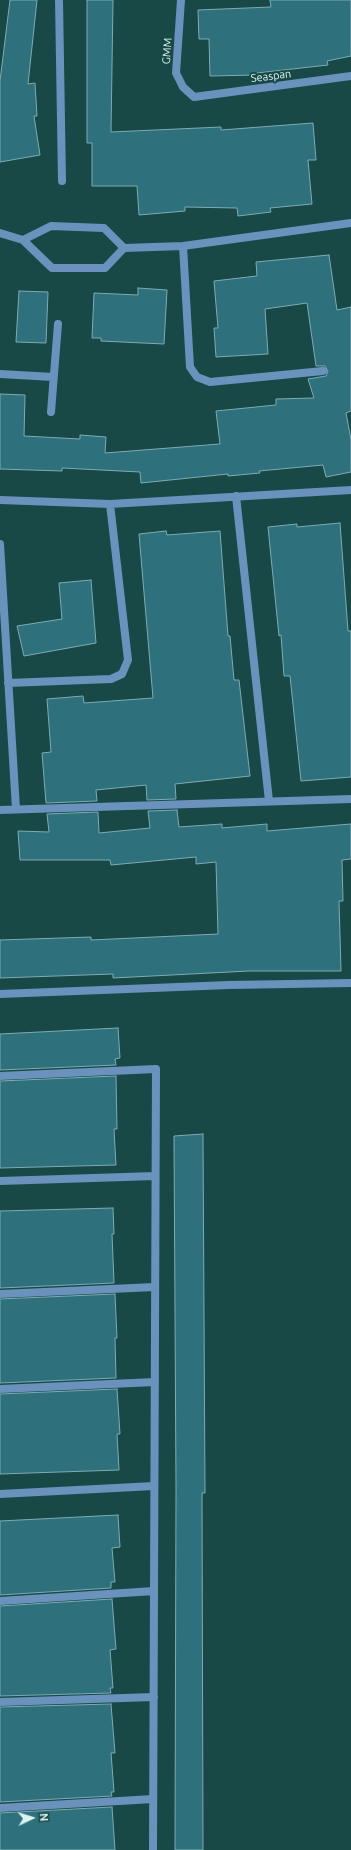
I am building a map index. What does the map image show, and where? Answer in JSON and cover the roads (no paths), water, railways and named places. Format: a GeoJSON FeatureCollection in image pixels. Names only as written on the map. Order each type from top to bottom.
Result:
{"type":"FeatureCollection","features":[{"type":"Feature","properties":{"kind":"street"},"geometry":{"type":"LineString","coordinates":[[59,0],[62,181]]}},
{"type":"Feature","properties":{"kind":"street","name":"GMM"},"geometry":{"type":"LineString","coordinates":[[181,0],[176,73],[183,87],[194,97]]}},
{"type":"Feature","properties":{"kind":"street","name":"Seaspan"},"geometry":{"type":"LineString","coordinates":[[194,97],[351,76]]}},
{"type":"Feature","properties":{"kind":"street"},"geometry":{"type":"LineString","coordinates":[[0,233],[23,240],[52,268],[105,268],[124,248],[183,246],[351,223]]}},
{"type":"Feature","properties":{"kind":"street"},"geometry":{"type":"LineString","coordinates":[[23,240],[51,226],[104,228],[124,248]]}},
{"type":"Feature","properties":{"kind":"street"},"geometry":{"type":"LineString","coordinates":[[183,246],[190,366],[197,377],[210,382],[323,371]]}},
{"type":"Feature","properties":{"kind":"street"},"geometry":{"type":"LineString","coordinates":[[51,412],[58,324]]}},
{"type":"Feature","properties":{"kind":"street"},"geometry":{"type":"LineString","coordinates":[[0,374],[53,377]]}},
{"type":"Feature","properties":{"kind":"street"},"geometry":{"type":"LineString","coordinates":[[0,500],[110,504],[351,490]]}},
{"type":"Feature","properties":{"kind":"street"},"geometry":{"type":"LineString","coordinates":[[236,496],[269,801]]}},
{"type":"Feature","properties":{"kind":"street"},"geometry":{"type":"LineString","coordinates":[[8,683],[111,679],[122,674],[128,660],[110,504]]}},
{"type":"Feature","properties":{"kind":"street"},"geometry":{"type":"LineString","coordinates":[[0,544],[16,809]]}},
{"type":"Feature","properties":{"kind":"street"},"geometry":{"type":"LineString","coordinates":[[0,810],[351,799]]}},
{"type":"Feature","properties":{"kind":"street"},"geometry":{"type":"LineString","coordinates":[[0,994],[229,985],[351,983]]}},
{"type":"Feature","properties":{"kind":"street"},"geometry":{"type":"LineString","coordinates":[[0,1076],[156,1069],[153,1850]]}},
{"type":"Feature","properties":{"kind":"street"},"geometry":{"type":"LineString","coordinates":[[0,1181],[155,1176]]}},
{"type":"Feature","properties":{"kind":"street"},"geometry":{"type":"LineString","coordinates":[[0,1294],[155,1287]]}},
{"type":"Feature","properties":{"kind":"street"},"geometry":{"type":"LineString","coordinates":[[0,1389],[155,1382]]}},
{"type":"Feature","properties":{"kind":"street"},"geometry":{"type":"LineString","coordinates":[[0,1494],[154,1486]]}},
{"type":"Feature","properties":{"kind":"street"},"geometry":{"type":"LineString","coordinates":[[0,1601],[154,1591]]}},
{"type":"Feature","properties":{"kind":"street"},"geometry":{"type":"LineString","coordinates":[[0,1702],[154,1697]]}},
{"type":"Feature","properties":{"kind":"street"},"geometry":{"type":"LineString","coordinates":[[0,1808],[153,1799]]}}]}
